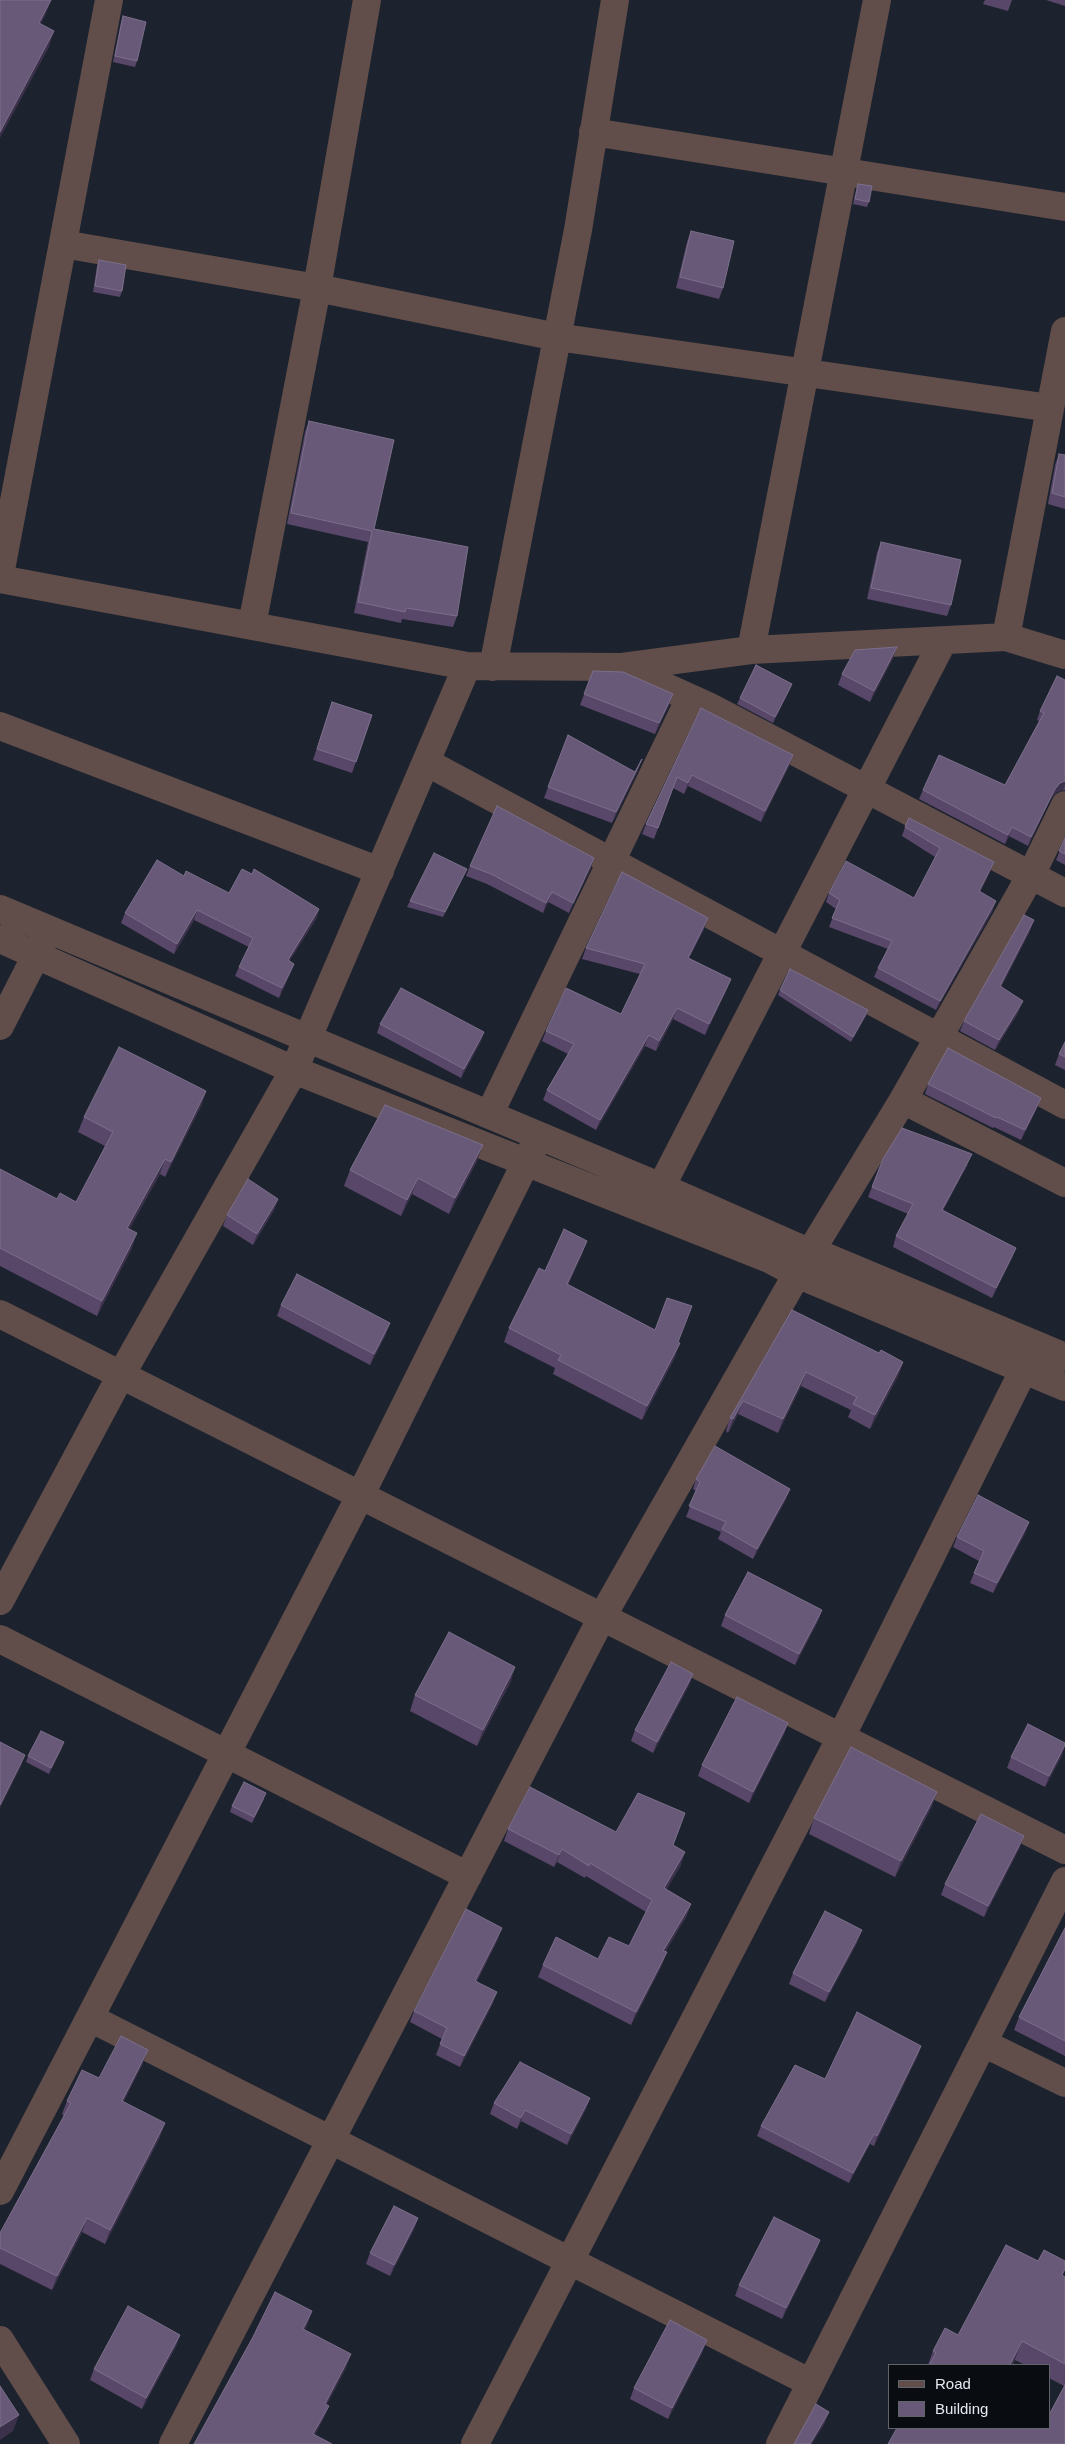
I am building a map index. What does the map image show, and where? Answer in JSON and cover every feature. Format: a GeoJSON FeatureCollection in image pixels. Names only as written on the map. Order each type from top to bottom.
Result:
{"type":"FeatureCollection","features":[{"type":"Feature","properties":{"kind":"street"},"geometry":{"type":"LineString","coordinates":[[0,575],[109,0]]}},
{"type":"Feature","properties":{"kind":"street"},"geometry":{"type":"LineString","coordinates":[[252,625],[317,288],[368,0]]}},
{"type":"Feature","properties":{"kind":"street"},"geometry":{"type":"LineString","coordinates":[[0,1601],[121,1375],[294,1070],[426,762],[480,666],[557,338],[578,230],[615,0]]}},
{"type":"Feature","properties":{"kind":"street"},"geometry":{"type":"LineString","coordinates":[[751,650],[877,0]]}},
{"type":"Feature","properties":{"kind":"street"},"geometry":{"type":"LineString","coordinates":[[593,132],[1065,207]]}},
{"type":"Feature","properties":{"kind":"street"},"geometry":{"type":"LineString","coordinates":[[63,244],[317,288],[557,338],[1050,408]]}},
{"type":"Feature","properties":{"kind":"street"},"geometry":{"type":"LineString","coordinates":[[1006,637],[1065,331]]}},
{"type":"Feature","properties":{"kind":"street"},"geometry":{"type":"LineString","coordinates":[[0,579],[480,666],[622,667],[751,650],[1006,637],[1065,655]]}},
{"type":"Feature","properties":{"kind":"street"},"geometry":{"type":"LineString","coordinates":[[661,1187],[943,641]]}},
{"type":"Feature","properties":{"kind":"street"},"geometry":{"type":"LineString","coordinates":[[622,667],[690,698],[1065,892]]}},
{"type":"Feature","properties":{"kind":"street"},"geometry":{"type":"LineString","coordinates":[[489,1115],[690,698]]}},
{"type":"Feature","properties":{"kind":"street"},"geometry":{"type":"LineString","coordinates":[[0,726],[380,871]]}},
{"type":"Feature","properties":{"kind":"street"},"geometry":{"type":"LineString","coordinates":[[426,762],[1065,1105]]}},
{"type":"Feature","properties":{"kind":"street"},"geometry":{"type":"LineString","coordinates":[[173,2444],[602,1617],[804,1263],[903,1100],[1031,875],[1065,805]]}},
{"type":"Feature","properties":{"kind":"street"},"geometry":{"type":"LineString","coordinates":[[0,909],[661,1187],[804,1263],[1065,1387]]}},
{"type":"Feature","properties":{"kind":"street"},"geometry":{"type":"LineString","coordinates":[[0,1026],[49,930]]}},
{"type":"Feature","properties":{"kind":"street"},"geometry":{"type":"LineString","coordinates":[[0,939],[294,1070],[769,1259],[804,1263],[818,1254],[1065,1357]]}},
{"type":"Feature","properties":{"kind":"street"},"geometry":{"type":"LineString","coordinates":[[903,1100],[1065,1183]]}},
{"type":"Feature","properties":{"kind":"street"},"geometry":{"type":"LineString","coordinates":[[0,2191],[360,1496],[539,1136]]}},
{"type":"Feature","properties":{"kind":"street"},"geometry":{"type":"LineString","coordinates":[[0,1314],[1065,1850]]}},
{"type":"Feature","properties":{"kind":"street"},"geometry":{"type":"LineString","coordinates":[[474,2444],[572,2260],[841,1737],[1036,1345]]}},
{"type":"Feature","properties":{"kind":"street"},"geometry":{"type":"LineString","coordinates":[[0,1639],[468,1876]]}},
{"type":"Feature","properties":{"kind":"street"},"geometry":{"type":"LineString","coordinates":[[780,2444],[1065,1881]]}},
{"type":"Feature","properties":{"kind":"street"},"geometry":{"type":"LineString","coordinates":[[90,2018],[572,2260],[811,2384]]}},
{"type":"Feature","properties":{"kind":"street"},"geometry":{"type":"LineString","coordinates":[[983,2043],[1065,2083]]}},
{"type":"Feature","properties":{"kind":"street"},"geometry":{"type":"LineString","coordinates":[[0,2340],[66,2444]]}},
{"type":"Feature","properties":{"kind":"building"},"geometry":{"type":"Polygon","coordinates":[[[0,0],[51,0],[39,23],[54,31],[0,132],[0,0]]]}},
{"type":"Feature","properties":{"kind":"building"},"geometry":{"type":"Polygon","coordinates":[[[123,16],[146,22],[137,61],[115,56],[123,16]]]}},
{"type":"Feature","properties":{"kind":"building"},"geometry":{"type":"Polygon","coordinates":[[[858,184],[872,186],[869,202],[855,199],[858,184]]]}},
{"type":"Feature","properties":{"kind":"building"},"geometry":{"type":"Polygon","coordinates":[[[691,231],[734,241],[723,288],[680,277],[691,231]]]}},
{"type":"Feature","properties":{"kind":"building"},"geometry":{"type":"Polygon","coordinates":[[[99,260],[126,265],[122,291],[95,286],[99,260]]]}},
{"type":"Feature","properties":{"kind":"building"},"geometry":{"type":"Polygon","coordinates":[[[309,421],[394,440],[374,529],[468,547],[457,616],[406,608],[405,612],[358,602],[372,531],[291,513],[309,421]]]}},
{"type":"Feature","properties":{"kind":"building"},"geometry":{"type":"Polygon","coordinates":[[[1059,454],[1065,455],[1065,497],[1052,493],[1059,454]]]}},
{"type":"Feature","properties":{"kind":"building"},"geometry":{"type":"Polygon","coordinates":[[[881,542],[961,560],[951,605],[871,588],[881,542]]]}},
{"type":"Feature","properties":{"kind":"building"},"geometry":{"type":"Polygon","coordinates":[[[897,647],[874,691],[842,674],[855,650],[897,647]]]}},
{"type":"Feature","properties":{"kind":"building"},"geometry":{"type":"Polygon","coordinates":[[[756,665],[792,684],[775,717],[740,698],[756,665]]]}},
{"type":"Feature","properties":{"kind":"building"},"geometry":{"type":"Polygon","coordinates":[[[593,671],[623,672],[673,694],[659,723],[584,694],[593,671]]]}},
{"type":"Feature","properties":{"kind":"building"},"geometry":{"type":"Polygon","coordinates":[[[1057,676],[1065,680],[1065,781],[1060,783],[1055,789],[1031,837],[1012,827],[1008,835],[923,790],[939,755],[1005,785],[1044,713],[1040,711],[1057,676]]]}},
{"type":"Feature","properties":{"kind":"building"},"geometry":{"type":"Polygon","coordinates":[[[332,702],[372,715],[356,762],[317,749],[332,702]]]}},
{"type":"Feature","properties":{"kind":"building"},"geometry":{"type":"Polygon","coordinates":[[[701,708],[793,755],[765,811],[692,775],[688,783],[677,777],[658,828],[646,824],[701,708]]]}},
{"type":"Feature","properties":{"kind":"building"},"geometry":{"type":"Polygon","coordinates":[[[568,735],[635,772],[642,759],[616,812],[548,787],[568,735]]]}},
{"type":"Feature","properties":{"kind":"building"},"geometry":{"type":"Polygon","coordinates":[[[497,806],[594,858],[573,903],[552,892],[546,903],[491,874],[470,866],[497,806]]]}},
{"type":"Feature","properties":{"kind":"building"},"geometry":{"type":"Polygon","coordinates":[[[909,818],[994,862],[979,891],[996,901],[940,1001],[878,968],[892,941],[832,918],[840,900],[829,893],[846,861],[914,898],[940,848],[905,827],[909,818]]]}},
{"type":"Feature","properties":{"kind":"building"},"geometry":{"type":"Polygon","coordinates":[[[1065,838],[1065,854],[1059,851],[1065,838]]]}},
{"type":"Feature","properties":{"kind":"building"},"geometry":{"type":"Polygon","coordinates":[[[434,853],[467,869],[445,912],[410,901],[434,853]]]}},
{"type":"Feature","properties":{"kind":"building"},"geometry":{"type":"Polygon","coordinates":[[[157,860],[184,876],[186,871],[229,893],[242,869],[252,874],[254,869],[319,909],[288,960],[294,964],[282,988],[239,967],[253,938],[197,910],[177,944],[125,913],[157,860]]]}},
{"type":"Feature","properties":{"kind":"building"},"geometry":{"type":"Polygon","coordinates":[[[622,872],[708,918],[688,958],[731,979],[709,1024],[677,1008],[659,1041],[649,1035],[600,1120],[547,1090],[574,1044],[546,1031],[566,988],[621,1014],[645,964],[586,948],[622,872]]]}},
{"type":"Feature","properties":{"kind":"building"},"geometry":{"type":"Polygon","coordinates":[[[1024,915],[1034,920],[1000,986],[1023,1001],[999,1040],[964,1021],[1024,915]]]}},
{"type":"Feature","properties":{"kind":"building"},"geometry":{"type":"Polygon","coordinates":[[[790,969],[868,1010],[853,1037],[780,990],[790,969]]]}},
{"type":"Feature","properties":{"kind":"building"},"geometry":{"type":"Polygon","coordinates":[[[401,988],[484,1032],[464,1069],[380,1024],[401,988]]]}},
{"type":"Feature","properties":{"kind":"building"},"geometry":{"type":"Polygon","coordinates":[[[1065,1042],[1065,1057],[1059,1054],[1065,1042]]]}},
{"type":"Feature","properties":{"kind":"building"},"geometry":{"type":"Polygon","coordinates":[[[119,1047],[206,1091],[171,1162],[165,1159],[127,1228],[137,1233],[102,1301],[0,1248],[0,1169],[57,1199],[60,1193],[76,1202],[113,1132],[84,1117],[119,1047]]]}},
{"type":"Feature","properties":{"kind":"building"},"geometry":{"type":"Polygon","coordinates":[[[948,1048],[1041,1098],[1025,1130],[996,1118],[928,1084],[948,1048]]]}},
{"type":"Feature","properties":{"kind":"building"},"geometry":{"type":"Polygon","coordinates":[[[385,1105],[483,1145],[455,1198],[418,1178],[407,1200],[350,1170],[385,1105]]]}},
{"type":"Feature","properties":{"kind":"building"},"geometry":{"type":"Polygon","coordinates":[[[902,1128],[972,1154],[942,1210],[1016,1248],[996,1288],[896,1236],[913,1204],[872,1187],[883,1159],[902,1128]]]}},
{"type":"Feature","properties":{"kind":"building"},"geometry":{"type":"Polygon","coordinates":[[[248,1179],[278,1199],[257,1234],[227,1215],[248,1179]]]}},
{"type":"Feature","properties":{"kind":"building"},"geometry":{"type":"Polygon","coordinates":[[[564,1229],[587,1241],[567,1284],[655,1330],[667,1298],[692,1306],[678,1342],[680,1343],[647,1406],[558,1360],[561,1355],[509,1328],[539,1268],[545,1271],[564,1229]]]}},
{"type":"Feature","properties":{"kind":"building"},"geometry":{"type":"Polygon","coordinates":[[[297,1274],[390,1323],[374,1354],[281,1305],[297,1274]]]}},
{"type":"Feature","properties":{"kind":"building"},"geometry":{"type":"Polygon","coordinates":[[[792,1310],[879,1353],[881,1350],[903,1362],[875,1415],[853,1404],[857,1397],[806,1372],[783,1419],[743,1401],[733,1419],[730,1418],[792,1310]]]}},
{"type":"Feature","properties":{"kind":"building"},"geometry":{"type":"Polygon","coordinates":[[[715,1446],[790,1489],[757,1549],[722,1529],[726,1522],[689,1506],[700,1482],[696,1479],[715,1446]]]}},
{"type":"Feature","properties":{"kind":"building"},"geometry":{"type":"Polygon","coordinates":[[[978,1495],[1029,1522],[997,1583],[974,1573],[984,1551],[957,1537],[978,1495]]]}},
{"type":"Feature","properties":{"kind":"building"},"geometry":{"type":"Polygon","coordinates":[[[748,1572],[822,1610],[799,1654],[725,1615],[748,1572]]]}},
{"type":"Feature","properties":{"kind":"building"},"geometry":{"type":"Polygon","coordinates":[[[449,1632],[515,1667],[483,1730],[415,1695],[449,1632]]]}},
{"type":"Feature","properties":{"kind":"building"},"geometry":{"type":"Polygon","coordinates":[[[671,1662],[693,1674],[657,1742],[635,1730],[671,1662]]]}},
{"type":"Feature","properties":{"kind":"building"},"geometry":{"type":"Polygon","coordinates":[[[737,1697],[788,1723],[753,1792],[702,1765],[737,1697]]]}},
{"type":"Feature","properties":{"kind":"building"},"geometry":{"type":"Polygon","coordinates":[[[1028,1724],[1065,1743],[1049,1776],[1011,1757],[1028,1724]]]}},
{"type":"Feature","properties":{"kind":"building"},"geometry":{"type":"Polygon","coordinates":[[[41,1731],[64,1742],[51,1768],[28,1756],[41,1731]]]}},
{"type":"Feature","properties":{"kind":"building"},"geometry":{"type":"Polygon","coordinates":[[[0,1742],[25,1755],[0,1805],[0,1742]]]}},
{"type":"Feature","properties":{"kind":"building"},"geometry":{"type":"Polygon","coordinates":[[[851,1747],[937,1792],[901,1861],[814,1818],[851,1747]]]}},
{"type":"Feature","properties":{"kind":"building"},"geometry":{"type":"Polygon","coordinates":[[[244,1782],[266,1793],[254,1817],[232,1806],[244,1782]]]}},
{"type":"Feature","properties":{"kind":"building"},"geometry":{"type":"Polygon","coordinates":[[[530,1787],[616,1832],[638,1793],[685,1813],[673,1845],[685,1852],[664,1888],[691,1904],[663,1951],[667,1952],[636,2012],[543,1965],[556,1937],[598,1959],[609,1937],[629,1946],[652,1900],[590,1863],[589,1866],[562,1849],[559,1855],[508,1829],[530,1787]]]}},
{"type":"Feature","properties":{"kind":"building"},"geometry":{"type":"Polygon","coordinates":[[[981,1814],[1024,1836],[988,1906],[945,1884],[981,1814]]]}},
{"type":"Feature","properties":{"kind":"building"},"geometry":{"type":"Polygon","coordinates":[[[466,1909],[502,1928],[475,1981],[497,1992],[464,2056],[440,2044],[447,2028],[414,2011],[466,1909]]]}},
{"type":"Feature","properties":{"kind":"building"},"geometry":{"type":"Polygon","coordinates":[[[825,1911],[862,1930],[829,1992],[793,1973],[825,1911]]]}},
{"type":"Feature","properties":{"kind":"building"},"geometry":{"type":"Polygon","coordinates":[[[1065,1928],[1065,2041],[1019,2017],[1065,1928]]]}},
{"type":"Feature","properties":{"kind":"building"},"geometry":{"type":"Polygon","coordinates":[[[857,2012],[921,2046],[877,2136],[874,2134],[853,2173],[761,2126],[795,2065],[825,2079],[857,2012]]]}},
{"type":"Feature","properties":{"kind":"building"},"geometry":{"type":"Polygon","coordinates":[[[121,2036],[148,2050],[122,2101],[165,2123],[110,2230],[87,2218],[57,2276],[0,2248],[0,2233],[71,2103],[67,2101],[82,2070],[99,2078],[121,2036]]]}},
{"type":"Feature","properties":{"kind":"building"},"geometry":{"type":"Polygon","coordinates":[[[520,2062],[590,2098],[571,2134],[525,2110],[521,2118],[494,2103],[520,2062]]]}},
{"type":"Feature","properties":{"kind":"building"},"geometry":{"type":"Polygon","coordinates":[[[394,2206],[418,2218],[394,2265],[370,2253],[394,2206]]]}},
{"type":"Feature","properties":{"kind":"building"},"geometry":{"type":"Polygon","coordinates":[[[774,2217],[820,2240],[786,2308],[739,2285],[774,2217]]]}},
{"type":"Feature","properties":{"kind":"building"},"geometry":{"type":"Polygon","coordinates":[[[1006,2245],[1038,2261],[1044,2250],[1065,2261],[1065,2269],[1062,2275],[1065,2277],[1065,2364],[1022,2341],[1010,2364],[930,2364],[936,2353],[933,2351],[945,2328],[958,2335],[1006,2245]]]}},
{"type":"Feature","properties":{"kind":"building"},"geometry":{"type":"Polygon","coordinates":[[[275,2292],[312,2311],[303,2329],[351,2354],[325,2404],[329,2406],[313,2434],[332,2444],[194,2444],[253,2337],[275,2292]]]}},
{"type":"Feature","properties":{"kind":"building"},"geometry":{"type":"Polygon","coordinates":[[[128,2306],[180,2335],[146,2398],[94,2369],[128,2306]]]}},
{"type":"Feature","properties":{"kind":"building"},"geometry":{"type":"Polygon","coordinates":[[[670,2320],[707,2340],[672,2408],[634,2388],[670,2320]]]}},
{"type":"Feature","properties":{"kind":"building"},"geometry":{"type":"Polygon","coordinates":[[[1065,2385],[1065,2444],[888,2444],[896,2429],[1050,2429],[1050,2413],[1065,2385]]]}},
{"type":"Feature","properties":{"kind":"building"},"geometry":{"type":"Polygon","coordinates":[[[0,2386],[19,2415],[0,2427],[0,2386]]]}},
{"type":"Feature","properties":{"kind":"building"},"geometry":{"type":"Polygon","coordinates":[[[816,2404],[829,2412],[810,2444],[794,2444],[816,2404]]]}}]}
